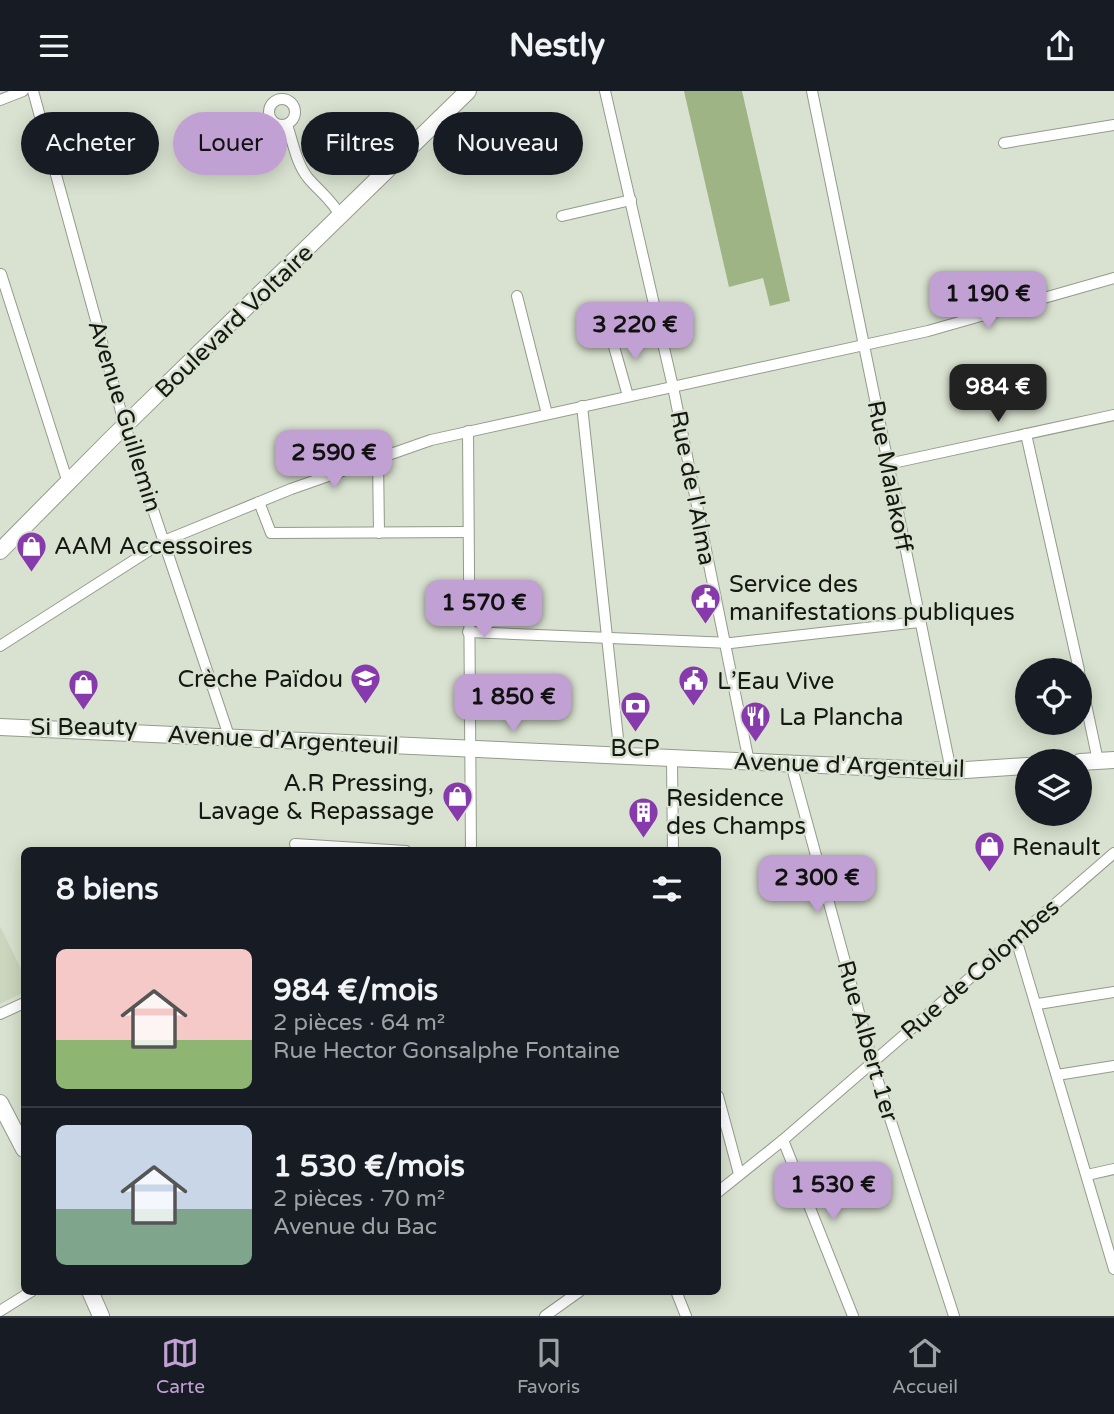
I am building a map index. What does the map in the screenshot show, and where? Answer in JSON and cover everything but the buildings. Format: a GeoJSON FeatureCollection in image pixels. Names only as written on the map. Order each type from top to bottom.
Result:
{"type":"FeatureCollection","features":[{"type":"Feature","properties":{"kind":"main road","name":"Boulevard Voltaire"},"geometry":{"type":"LineString","coordinates":[[0,551],[468,91]]}},
{"type":"Feature","properties":{"kind":"main road","name":"Avenue d'Argenteuil"},"geometry":{"type":"LineString","coordinates":[[0,727],[229,736],[672,761],[951,771],[1015,767]]}},
{"type":"Feature","properties":{"kind":"main road"},"geometry":{"type":"LineString","coordinates":[[0,1103],[21,1143]]}},
{"type":"Feature","properties":{"kind":"main road"},"geometry":{"type":"LineString","coordinates":[[92,1295],[101,1316]]}},
{"type":"Feature","properties":{"kind":"street"},"geometry":{"type":"LineString","coordinates":[[0,100],[23,91]]}},
{"type":"Feature","properties":{"kind":"street","name":"Avenue Guillemin"},"geometry":{"type":"LineString","coordinates":[[33,91],[125,426],[229,736]]}},
{"type":"Feature","properties":{"kind":"street","name":"Rue de l'Alma"},"geometry":{"type":"LineString","coordinates":[[605,91],[673,387],[749,762]]}},
{"type":"Feature","properties":{"kind":"street","name":"Rue Malakoff"},"geometry":{"type":"LineString","coordinates":[[812,91],[951,771]]}},
{"type":"Feature","properties":{"kind":"street"},"geometry":{"type":"LineString","coordinates":[[269,112],[275,95],[287,99],[294,106],[295,115],[287,125],[300,165],[332,201],[341,217]]}},
{"type":"Feature","properties":{"kind":"street"},"geometry":{"type":"LineString","coordinates":[[1004,143],[1114,125]]}},
{"type":"Feature","properties":{"kind":"street"},"geometry":{"type":"LineString","coordinates":[[562,216],[631,200]]}},
{"type":"Feature","properties":{"kind":"street"},"geometry":{"type":"LineString","coordinates":[[1,274],[68,483]]}},
{"type":"Feature","properties":{"kind":"street"},"geometry":{"type":"LineString","coordinates":[[0,646],[164,541],[378,458],[468,431],[965,322],[1114,278]]}},
{"type":"Feature","properties":{"kind":"street"},"geometry":{"type":"LineString","coordinates":[[517,296],[547,414]]}},
{"type":"Feature","properties":{"kind":"street"},"geometry":{"type":"LineString","coordinates":[[611,336],[628,396]]}},
{"type":"Feature","properties":{"kind":"street"},"geometry":{"type":"LineString","coordinates":[[582,406],[620,757]]}},
{"type":"Feature","properties":{"kind":"street"},"geometry":{"type":"LineString","coordinates":[[888,464],[1114,415]]}},
{"type":"Feature","properties":{"kind":"street"},"geometry":{"type":"LineString","coordinates":[[468,431],[471,847]]}},
{"type":"Feature","properties":{"kind":"street"},"geometry":{"type":"LineString","coordinates":[[1026,434],[1076,658]]}},
{"type":"Feature","properties":{"kind":"street"},"geometry":{"type":"LineString","coordinates":[[378,458],[379,533]]}},
{"type":"Feature","properties":{"kind":"street"},"geometry":{"type":"LineString","coordinates":[[259,502],[271,533],[468,532]]}},
{"type":"Feature","properties":{"kind":"street"},"geometry":{"type":"LineString","coordinates":[[468,632],[723,642],[919,622]]}},
{"type":"Feature","properties":{"kind":"street"},"geometry":{"type":"LineString","coordinates":[[1092,715],[1106,761]]}},
{"type":"Feature","properties":{"kind":"street"},"geometry":{"type":"LineString","coordinates":[[672,761],[673,847]]}},
{"type":"Feature","properties":{"kind":"street","name":"Rue Albert 1er"},"geometry":{"type":"LineString","coordinates":[[790,764],[872,1060],[954,1316]]}},
{"type":"Feature","properties":{"kind":"street"},"geometry":{"type":"LineString","coordinates":[[295,844],[343,847]]}},
{"type":"Feature","properties":{"kind":"street","name":"Rue de Colombes"},"geometry":{"type":"LineString","coordinates":[[721,1189],[783,1140],[872,1060],[1114,853]]}},
{"type":"Feature","properties":{"kind":"street"},"geometry":{"type":"LineString","coordinates":[[1016,939],[1038,1004],[1114,1269]]}},
{"type":"Feature","properties":{"kind":"street"},"geometry":{"type":"LineString","coordinates":[[1038,1004],[1114,992]]}},
{"type":"Feature","properties":{"kind":"street"},"geometry":{"type":"LineString","coordinates":[[0,1014],[21,1004]]}},
{"type":"Feature","properties":{"kind":"street"},"geometry":{"type":"LineString","coordinates":[[1057,1075],[1114,1066]]}},
{"type":"Feature","properties":{"kind":"street"},"geometry":{"type":"LineString","coordinates":[[721,1107],[739,1174]]}},
{"type":"Feature","properties":{"kind":"street"},"geometry":{"type":"LineString","coordinates":[[783,1140],[853,1316]]}},
{"type":"Feature","properties":{"kind":"street"},"geometry":{"type":"LineString","coordinates":[[1087,1175],[1114,1169]]}},
{"type":"Feature","properties":{"kind":"street"},"geometry":{"type":"LineString","coordinates":[[4,1312],[27,1295]]}},
{"type":"Feature","properties":{"kind":"street"},"geometry":{"type":"LineString","coordinates":[[545,1316],[574,1295]]}},
{"type":"Feature","properties":{"kind":"street"},"geometry":{"type":"LineString","coordinates":[[678,1295],[687,1316]]}},
{"type":"Feature","properties":{"kind":"shaded area"},"geometry":{"type":"Polygon","coordinates":[[[0,926],[21,969],[21,994],[0,1004],[0,926]]]}},
{"type":"Feature","properties":{"kind":"green space"},"geometry":{"type":"Polygon","coordinates":[[[684,91],[742,91],[790,301],[770,306],[763,278],[729,287],[684,91]]]}},
{"type":"Feature","properties":{"kind":"place","name":"AAM Accessoires"},"geometry":{"type":"Point","coordinates":[31,573]}},
{"type":"Feature","properties":{"kind":"place","name":"Service des manifestations publiques"},"geometry":{"type":"Point","coordinates":[706,625]}},
{"type":"Feature","properties":{"kind":"place","name":"Crèche Païdou"},"geometry":{"type":"Point","coordinates":[366,706]}},
{"type":"Feature","properties":{"kind":"place","name":"L’Eau Vive"},"geometry":{"type":"Point","coordinates":[694,708]}},
{"type":"Feature","properties":{"kind":"place","name":"Si Beauty"},"geometry":{"type":"Point","coordinates":[84,712]}},
{"type":"Feature","properties":{"kind":"place","name":"BCP"},"geometry":{"type":"Point","coordinates":[635,733]}},
{"type":"Feature","properties":{"kind":"place","name":"La Plancha"},"geometry":{"type":"Point","coordinates":[756,744]}},
{"type":"Feature","properties":{"kind":"place","name":"A.R Pressing, Lavage & Repassage"},"geometry":{"type":"Point","coordinates":[457,824]}},
{"type":"Feature","properties":{"kind":"place","name":"Residence des Champs"},"geometry":{"type":"Point","coordinates":[643,839]}},
{"type":"Feature","properties":{"kind":"place","name":"Renault"},"geometry":{"type":"Point","coordinates":[989,874]}}]}
